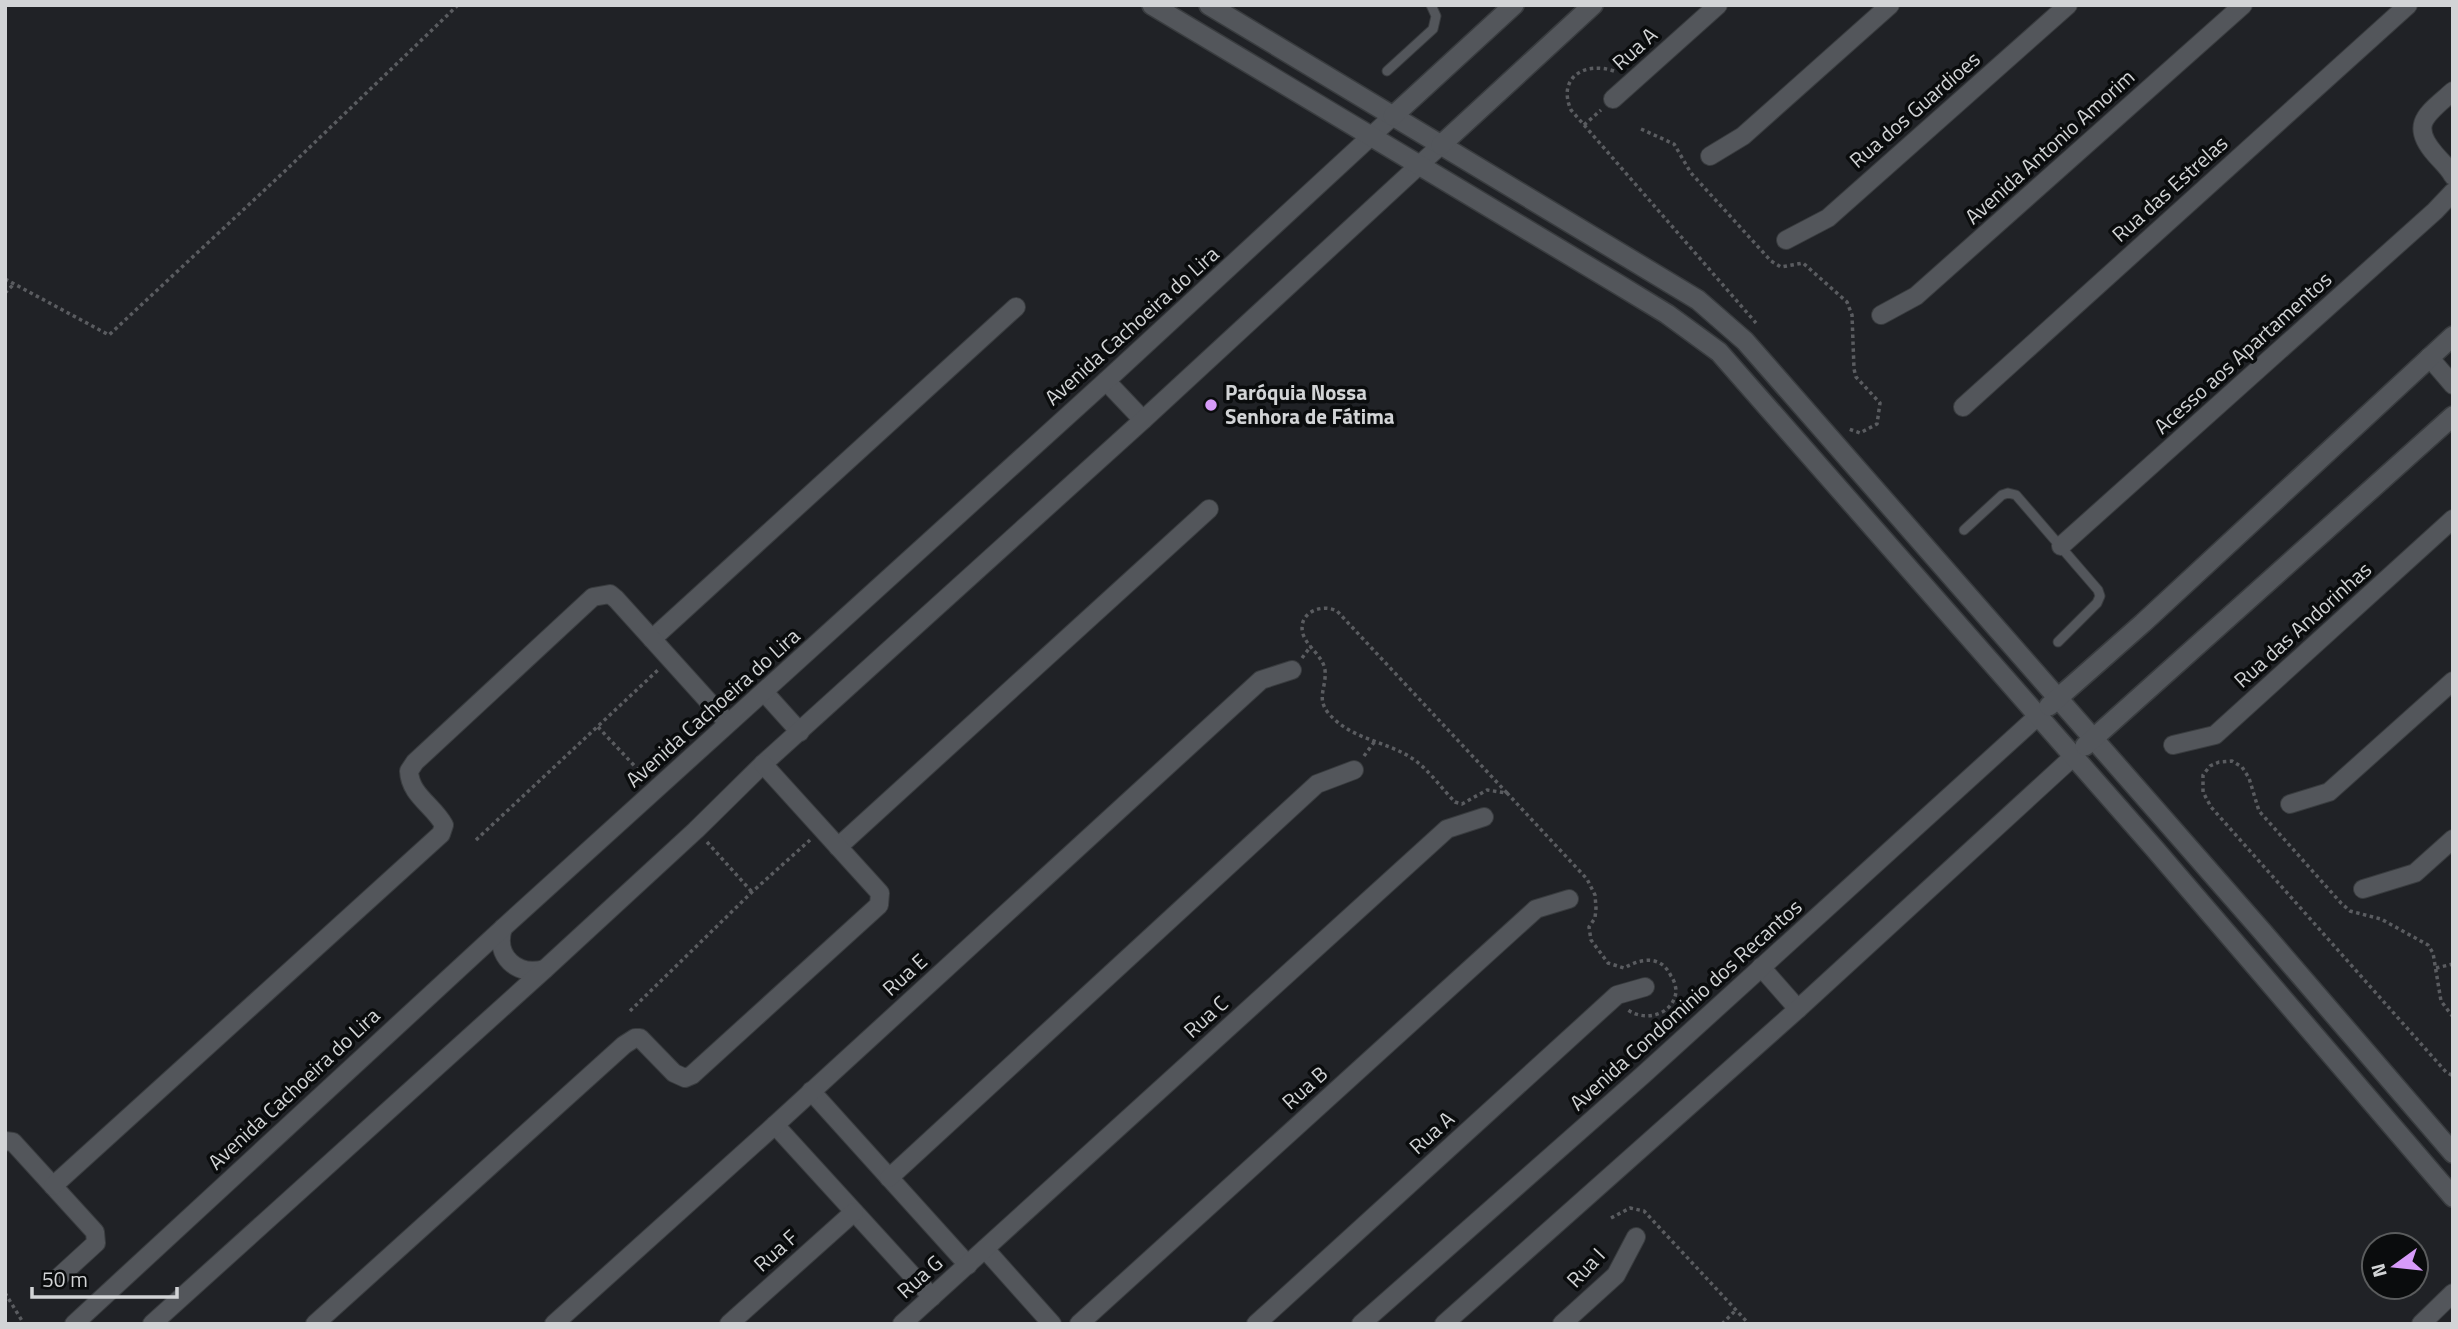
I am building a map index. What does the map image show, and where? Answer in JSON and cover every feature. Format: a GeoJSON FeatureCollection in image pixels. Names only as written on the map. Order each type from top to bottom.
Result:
{"type":"FeatureCollection","features":[{"type":"Feature","properties":{"kind":"street"},"geometry":{"type":"LineString","coordinates":[[1152,5],[1667,314],[1719,352],[2074,756],[2453,1197]]}},
{"type":"Feature","properties":{"kind":"street"},"geometry":{"type":"LineString","coordinates":[[1209,5],[1698,300],[1745,341],[2453,1153]]}},
{"type":"Feature","properties":{"kind":"street"},"geometry":{"type":"LineString","coordinates":[[1393,116],[1514,5]]}},
{"type":"Feature","properties":{"kind":"street"},"geometry":{"type":"LineString","coordinates":[[152,1324],[545,970],[763,764],[1143,420],[1593,5]]}},
{"type":"Feature","properties":{"kind":"street","name":"Rua A"},"geometry":{"type":"LineString","coordinates":[[1613,99],[1718,5]]}},
{"type":"Feature","properties":{"kind":"street"},"geometry":{"type":"LineString","coordinates":[[1710,156],[1743,136],[1890,5]]}},
{"type":"Feature","properties":{"kind":"street","name":"Rua dos Guardioes"},"geometry":{"type":"LineString","coordinates":[[1786,240],[1828,218],[2068,5]]}},
{"type":"Feature","properties":{"kind":"street","name":"Avenida Antonio Amorim"},"geometry":{"type":"LineString","coordinates":[[1881,315],[1916,296],[2243,5]]}},
{"type":"Feature","properties":{"kind":"street","name":"Rua das Estrelas"},"geometry":{"type":"LineString","coordinates":[[1963,407],[2408,5]]}},
{"type":"Feature","properties":{"kind":"street"},"geometry":{"type":"LineString","coordinates":[[2453,91],[2425,116],[2421,131],[2424,139],[2453,176]]}},
{"type":"Feature","properties":{"kind":"street","name":"Avenida Cachoeira do Lira"},"geometry":{"type":"LineString","coordinates":[[80,1320],[503,928],[1106,381],[1393,116]]}},
{"type":"Feature","properties":{"kind":"street","name":"Acesso aos Apartamentos"},"geometry":{"type":"LineString","coordinates":[[2061,546],[2425,221],[2453,192]]}},
{"type":"Feature","properties":{"kind":"street"},"geometry":{"type":"LineString","coordinates":[[652,639],[1016,307]]}},
{"type":"Feature","properties":{"kind":"street"},"geometry":{"type":"LineString","coordinates":[[2038,716],[2143,623],[2453,336]]}},
{"type":"Feature","properties":{"kind":"street"},"geometry":{"type":"LineString","coordinates":[[2429,357],[2453,385]]}},
{"type":"Feature","properties":{"kind":"street"},"geometry":{"type":"LineString","coordinates":[[1106,381],[1143,420]]}},
{"type":"Feature","properties":{"kind":"street"},"geometry":{"type":"LineString","coordinates":[[1444,1324],[1798,1009],[2093,738],[2453,416]]}},
{"type":"Feature","properties":{"kind":"street"},"geometry":{"type":"LineString","coordinates":[[838,847],[1209,509]]}},
{"type":"Feature","properties":{"kind":"street","name":"Rua das Andorinhas"},"geometry":{"type":"LineString","coordinates":[[2173,745],[2215,735],[2453,519]]}},
{"type":"Feature","properties":{"kind":"street"},"geometry":{"type":"LineString","coordinates":[[53,1186],[441,834],[444,825],[413,790],[409,771],[415,762],[593,597],[610,594],[728,723]]}},
{"type":"Feature","properties":{"kind":"street","name":"Rua E"},"geometry":{"type":"LineString","coordinates":[[554,1324],[1261,680],[1292,670]]}},
{"type":"Feature","properties":{"kind":"street"},"geometry":{"type":"LineString","coordinates":[[2290,804],[2329,792],[2453,681]]}},
{"type":"Feature","properties":{"kind":"street"},"geometry":{"type":"LineString","coordinates":[[764,692],[800,732]]}},
{"type":"Feature","properties":{"kind":"street","name":"Avenida Condominio dos Recantos"},"geometry":{"type":"LineString","coordinates":[[1361,1324],[1643,1075],[2038,716]]}},
{"type":"Feature","properties":{"kind":"street"},"geometry":{"type":"LineString","coordinates":[[315,1324],[631,1040],[640,1038],[674,1073],[685,1078],[704,1065],[879,905],[880,893],[763,764]]}},
{"type":"Feature","properties":{"kind":"street"},"geometry":{"type":"LineString","coordinates":[[889,1178],[1317,784],[1353,770]]}},
{"type":"Feature","properties":{"kind":"street","name":"Rua C"},"geometry":{"type":"LineString","coordinates":[[968,1265],[1447,829],[1484,817]]}},
{"type":"Feature","properties":{"kind":"street"},"geometry":{"type":"LineString","coordinates":[[2363,890],[2416,873],[2453,839]]}},
{"type":"Feature","properties":{"kind":"street","name":"Rua B"},"geometry":{"type":"LineString","coordinates":[[1079,1324],[1536,909],[1569,899]]}},
{"type":"Feature","properties":{"kind":"street"},"geometry":{"type":"LineString","coordinates":[[503,928],[500,946],[510,963],[525,972],[545,970]]}},
{"type":"Feature","properties":{"kind":"street"},"geometry":{"type":"LineString","coordinates":[[1761,967],[1798,1009]]}},
{"type":"Feature","properties":{"kind":"street","name":"Rua A"},"geometry":{"type":"LineString","coordinates":[[1256,1324],[1617,995],[1645,987]]}},
{"type":"Feature","properties":{"kind":"street"},"geometry":{"type":"LineString","coordinates":[[811,1091],[968,1265]]}},
{"type":"Feature","properties":{"kind":"street"},"geometry":{"type":"LineString","coordinates":[[775,1125],[932,1297]]}},
{"type":"Feature","properties":{"kind":"street"},"geometry":{"type":"LineString","coordinates":[[5,1141],[13,1142],[95,1232],[96,1243],[60,1276]]}},
{"type":"Feature","properties":{"kind":"street","name":"Rua F"},"geometry":{"type":"LineString","coordinates":[[729,1324],[854,1212]]}},
{"type":"Feature","properties":{"kind":"street","name":"Rua I"},"geometry":{"type":"LineString","coordinates":[[1562,1324],[1616,1275],[1636,1237]]}},
{"type":"Feature","properties":{"kind":"street"},"geometry":{"type":"LineString","coordinates":[[985,1250],[1052,1324]]}},
{"type":"Feature","properties":{"kind":"street","name":"Rua G"},"geometry":{"type":"LineString","coordinates":[[902,1324],[922,1317],[932,1297],[968,1265]]}},
{"type":"Feature","properties":{"kind":"street"},"geometry":{"type":"LineString","coordinates":[[2421,1324],[2453,1293]]}},
{"type":"Feature","properties":{"kind":"lane"},"geometry":{"type":"LineString","coordinates":[[1387,71],[1433,29],[1436,16],[1431,5]]}},
{"type":"Feature","properties":{"kind":"lane"},"geometry":{"type":"LineString","coordinates":[[1964,530],[2002,495],[2016,495],[2098,590],[2100,596],[2097,603],[2058,642]]}},
{"type":"Feature","properties":{"kind":"path"},"geometry":{"type":"LineString","coordinates":[[5,279],[109,335],[458,5]]}},
{"type":"Feature","properties":{"kind":"path"},"geometry":{"type":"LineString","coordinates":[[1614,71],[1602,67],[1586,69],[1575,75],[1565,98],[1571,110],[1758,326]]}},
{"type":"Feature","properties":{"kind":"path"},"geometry":{"type":"LineString","coordinates":[[1641,129],[1674,144],[1691,173],[1771,261],[1781,267],[1803,263],[1847,302],[1853,315],[1856,377],[1880,403],[1877,424],[1860,433],[1850,431],[1841,420]]}},
{"type":"Feature","properties":{"kind":"path"},"geometry":{"type":"LineString","coordinates":[[5,293],[15,284]]}},
{"type":"Feature","properties":{"kind":"path"},"geometry":{"type":"LineString","coordinates":[[1507,793],[1487,790],[1462,804],[1455,802],[1412,758],[1351,732],[1332,718],[1322,702],[1325,666],[1304,637],[1303,621],[1307,615],[1321,608],[1337,611],[1507,793],[1587,879],[1595,895],[1596,908],[1595,918],[1589,927],[1591,940],[1608,963],[1624,968],[1637,961],[1653,959],[1667,968],[1674,979],[1676,990],[1666,1009],[1644,1017],[1627,1009]]}},
{"type":"Feature","properties":{"kind":"path"},"geometry":{"type":"LineString","coordinates":[[476,840],[670,659]]}},
{"type":"Feature","properties":{"kind":"path"},"geometry":{"type":"LineString","coordinates":[[598,727],[657,790]]}},
{"type":"Feature","properties":{"kind":"path"},"geometry":{"type":"LineString","coordinates":[[2453,1017],[2441,1001],[2433,953],[2418,939],[2381,919],[2350,911],[2259,811],[2249,778],[2242,767],[2232,761],[2210,766],[2203,775],[2202,783],[2203,792],[2211,807],[2446,1072],[2453,1076]]}},
{"type":"Feature","properties":{"kind":"path"},"geometry":{"type":"LineString","coordinates":[[630,1010],[752,892],[822,829]]}},
{"type":"Feature","properties":{"kind":"path"},"geometry":{"type":"LineString","coordinates":[[696,830],[752,892]]}},
{"type":"Feature","properties":{"kind":"path"},"geometry":{"type":"LineString","coordinates":[[2436,968],[2453,964]]}},
{"type":"Feature","properties":{"kind":"path"},"geometry":{"type":"LineString","coordinates":[[1611,1217],[1630,1208],[1644,1211],[1749,1324]]}},
{"type":"Feature","properties":{"kind":"path"},"geometry":{"type":"LineString","coordinates":[[5,1293],[24,1324]]}},
{"type":"Feature","properties":{"kind":"path"},"geometry":{"type":"LineString","coordinates":[[1722,1324],[1736,1310]]}},
{"type":"Feature","properties":{"kind":"place","name":"Paróquia Nossa Senhora de Fátima"},"geometry":{"type":"Point","coordinates":[1211,405]}}]}
